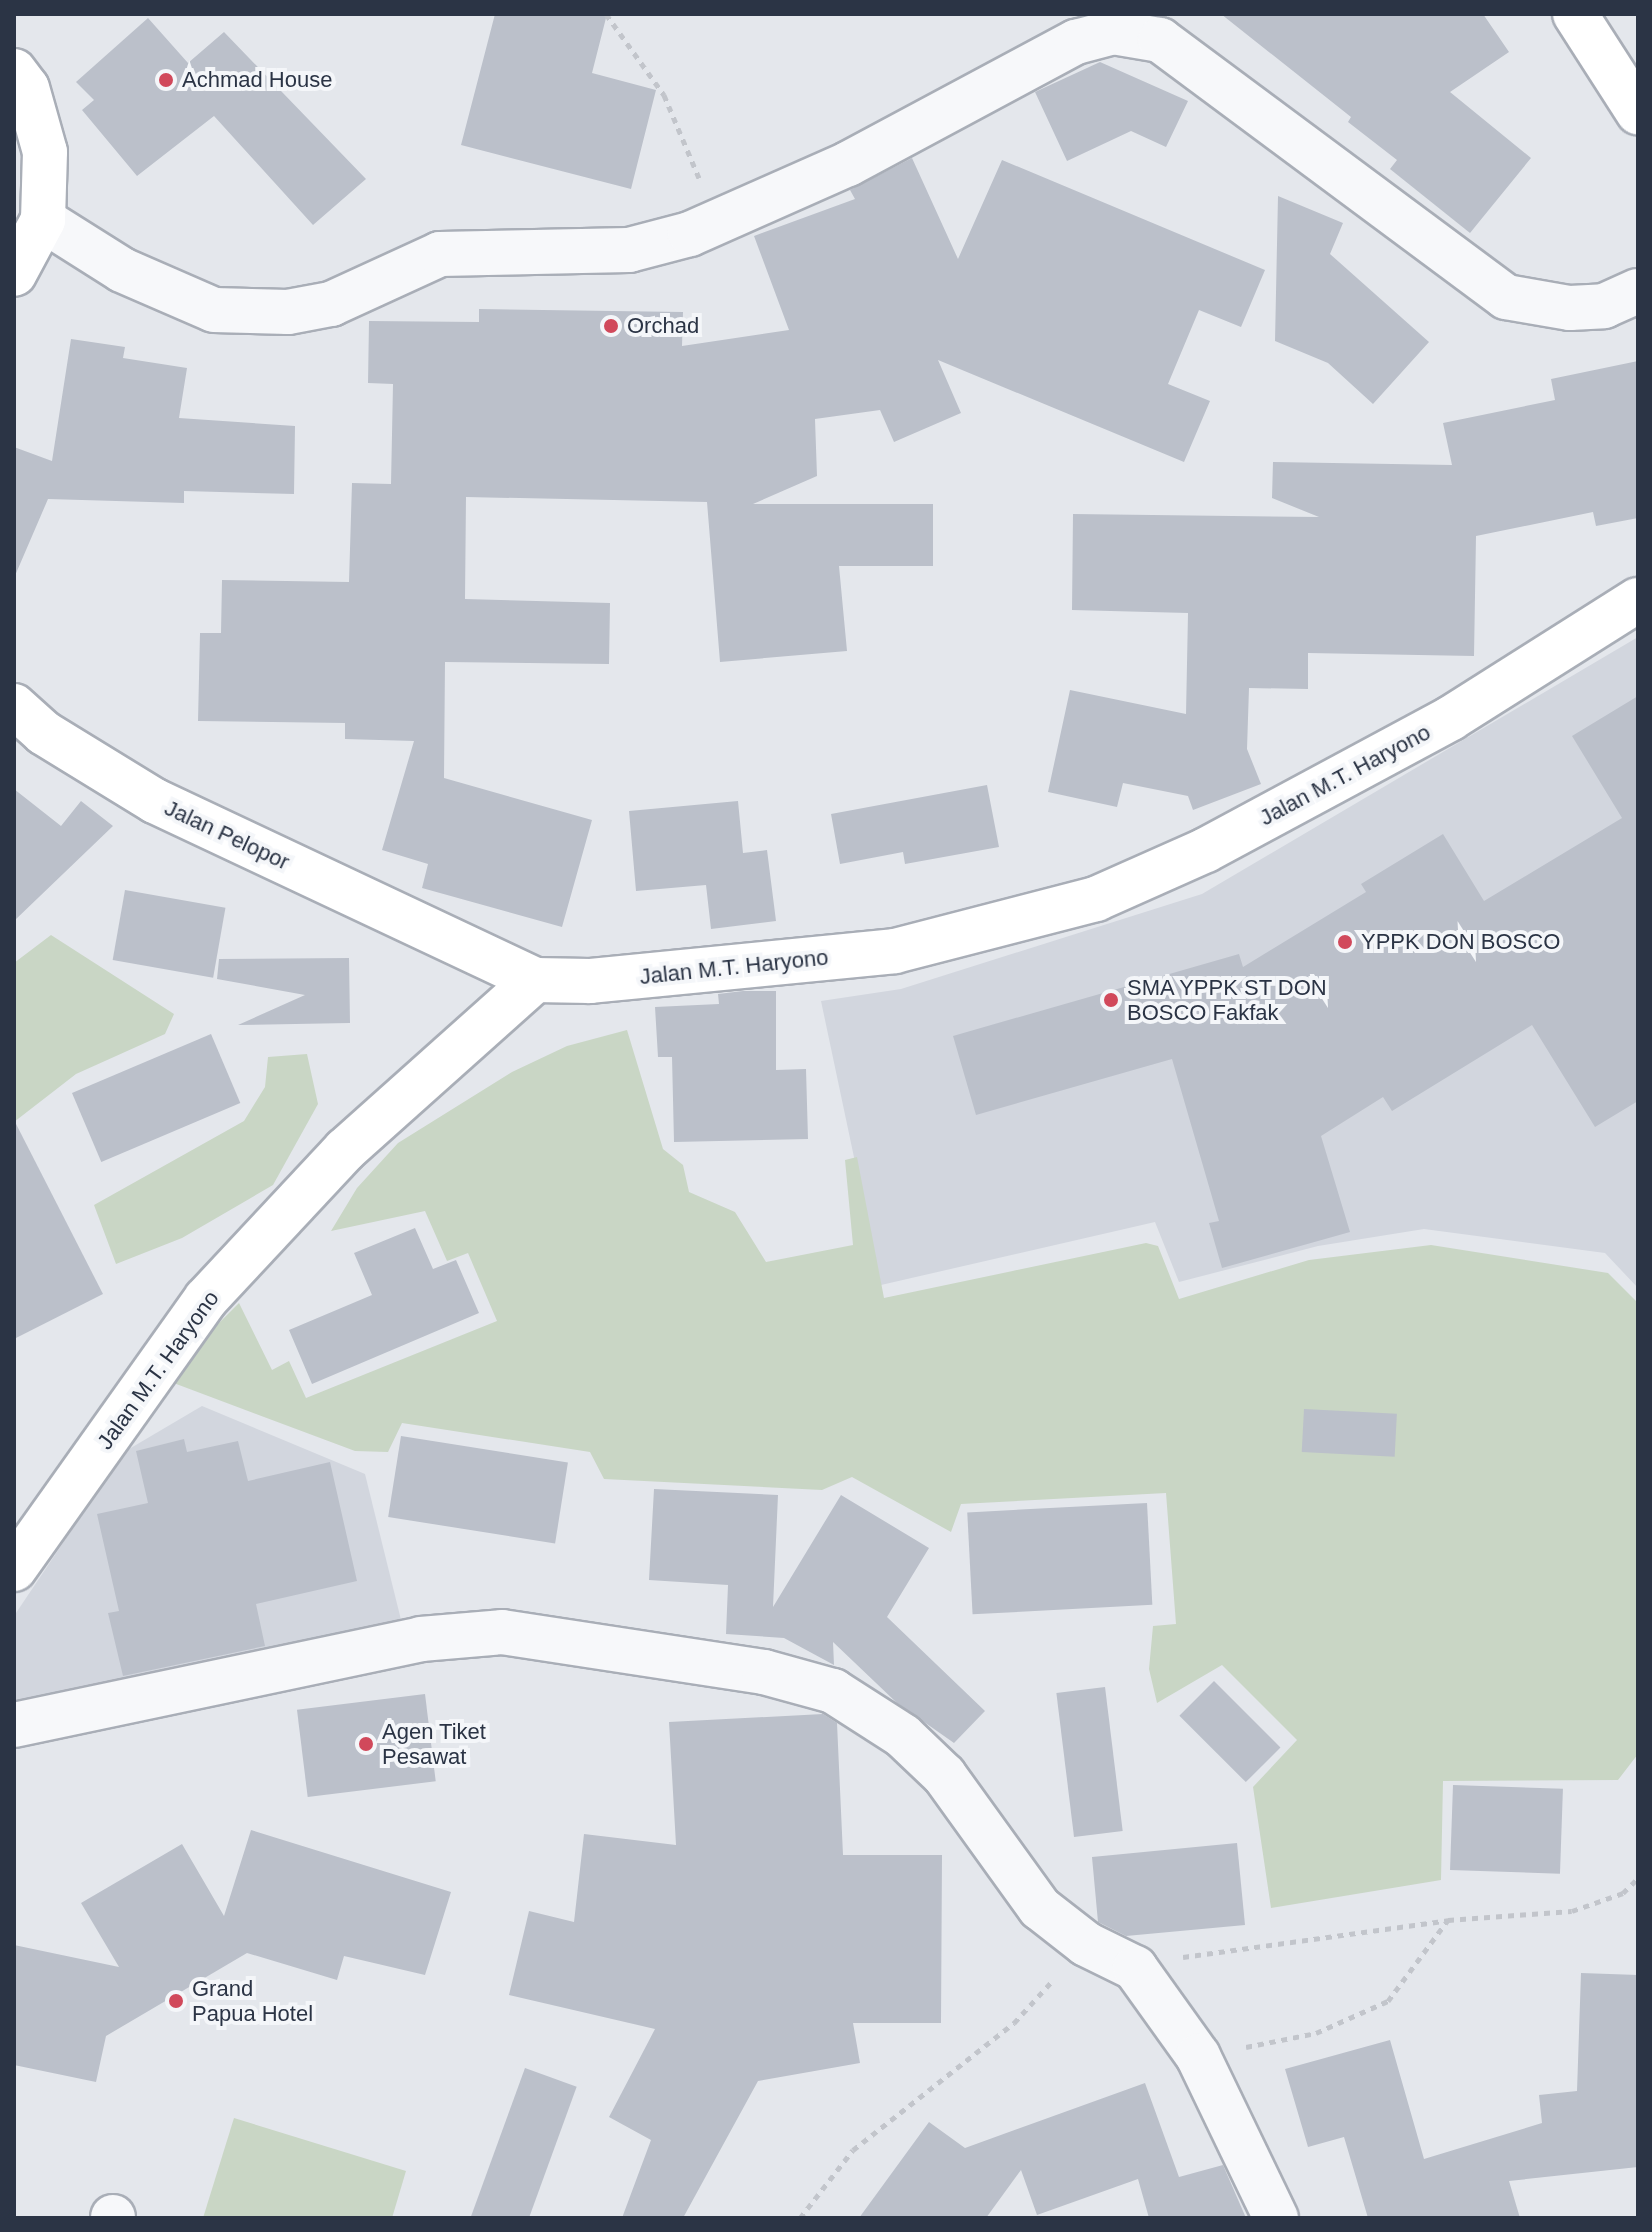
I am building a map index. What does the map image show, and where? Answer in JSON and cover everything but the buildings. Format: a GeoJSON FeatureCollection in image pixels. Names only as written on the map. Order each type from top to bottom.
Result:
{"type":"FeatureCollection","features":[{"type":"Feature","properties":{"kind":"main road"},"geometry":{"type":"LineString","coordinates":[[1575,14],[1638,112]]}},
{"type":"Feature","properties":{"kind":"main road"},"geometry":{"type":"LineString","coordinates":[[14,71],[40,123],[43,220],[14,274]]}},
{"type":"Feature","properties":{"kind":"main road","name":"Jalan M.T. Haryono"},"geometry":{"type":"LineString","coordinates":[[14,1569],[206,1299],[345,1150],[535,980],[590,981],[895,951],[1096,899],[1206,850],[1451,718],[1638,600]]}},
{"type":"Feature","properties":{"kind":"main road","name":"Jalan Pelopor"},"geometry":{"type":"LineString","coordinates":[[14,706],[44,733],[155,801],[535,980]]}},
{"type":"Feature","properties":{"kind":"street"},"geometry":{"type":"LineString","coordinates":[[43,220],[122,270],[214,310],[242,315],[331,304],[440,254],[629,250],[720,223],[835,170],[1076,42],[1129,32],[1172,49],[1506,297],[1570,308],[1604,306],[1638,291]]}},
{"type":"Feature","properties":{"kind":"street"},"geometry":{"type":"LineString","coordinates":[[14,1725],[421,1639],[502,1632],[764,1672],[833,1691],[903,1736],[944,1775],[1022,1892],[1086,1944],[1135,1968],[1198,2056],[1276,2218]]}},
{"type":"Feature","properties":{"kind":"path"},"geometry":{"type":"LineString","coordinates":[[606,14],[664,95],[720,223]]}},
{"type":"Feature","properties":{"kind":"path"},"geometry":{"type":"LineString","coordinates":[[1135,1968],[1201,1952],[1448,1920],[1572,1911],[1623,1893],[1638,1878]]}},
{"type":"Feature","properties":{"kind":"path"},"geometry":{"type":"LineString","coordinates":[[1198,2056],[1316,2033],[1388,2001],[1448,1920]]}},
{"type":"Feature","properties":{"kind":"path"},"geometry":{"type":"LineString","coordinates":[[800,2218],[853,2150],[1014,2023],[1086,1944]]}},
{"type":"Feature","properties":{"kind":"shaded area","name":"YPPK DON BOSCO"},"geometry":{"type":"Polygon","coordinates":[[[1638,637],[1638,1288],[1605,1253],[1424,1229],[1318,1246],[1179,1282],[1155,1222],[881,1285],[821,1001],[901,989],[1202,894],[1638,637]]]}},
{"type":"Feature","properties":{"kind":"shaded area"},"geometry":{"type":"Polygon","coordinates":[[[202,1406],[365,1474],[403,1628],[14,1715],[14,1616],[124,1452],[202,1406]]]}},
{"type":"Feature","properties":{"kind":"green space"},"geometry":{"type":"Polygon","coordinates":[[[51,935],[174,1014],[165,1034],[76,1074],[14,1122],[14,963],[51,935]]]}},
{"type":"Feature","properties":{"kind":"green space"},"geometry":{"type":"Polygon","coordinates":[[[627,1030],[663,1149],[683,1165],[689,1192],[735,1212],[766,1262],[853,1245],[845,1160],[857,1157],[884,1298],[1146,1243],[1158,1246],[1179,1299],[1309,1260],[1431,1245],[1608,1273],[1638,1303],[1638,1754],[1618,1780],[1443,1781],[1441,1880],[1271,1908],[1253,1787],[1297,1740],[1222,1665],[1157,1703],[1149,1669],[1153,1626],[1176,1624],[1166,1493],[961,1504],[951,1532],[852,1477],[822,1490],[604,1479],[590,1452],[402,1423],[388,1452],[355,1451],[163,1379],[239,1303],[272,1370],[289,1361],[306,1398],[497,1321],[468,1253],[447,1261],[425,1211],[331,1231],[357,1188],[398,1143],[512,1072],[567,1046],[627,1030]]]}},
{"type":"Feature","properties":{"kind":"green space"},"geometry":{"type":"Polygon","coordinates":[[[307,1054],[318,1104],[273,1185],[182,1238],[116,1264],[94,1205],[244,1121],[265,1087],[268,1057],[307,1054]]]}},
{"type":"Feature","properties":{"kind":"green space"},"geometry":{"type":"Polygon","coordinates":[[[234,2118],[406,2171],[392,2218],[203,2218],[234,2118]]]}},
{"type":"Feature","properties":{"kind":"place","name":"Achmad House"},"geometry":{"type":"Point","coordinates":[166,80]}},
{"type":"Feature","properties":{"kind":"place","name":"Orchad"},"geometry":{"type":"Point","coordinates":[611,326]}},
{"type":"Feature","properties":{"kind":"place","name":"YPPK DON BOSCO"},"geometry":{"type":"Point","coordinates":[1345,942]}},
{"type":"Feature","properties":{"kind":"place","name":"SMA YPPK ST DON BOSCO Fakfak"},"geometry":{"type":"Point","coordinates":[1111,1000]}},
{"type":"Feature","properties":{"kind":"place","name":"Agen Tiket Pesawat"},"geometry":{"type":"Point","coordinates":[366,1744]}},
{"type":"Feature","properties":{"kind":"place","name":"Grand Papua Hotel"},"geometry":{"type":"Point","coordinates":[176,2001]}}]}
